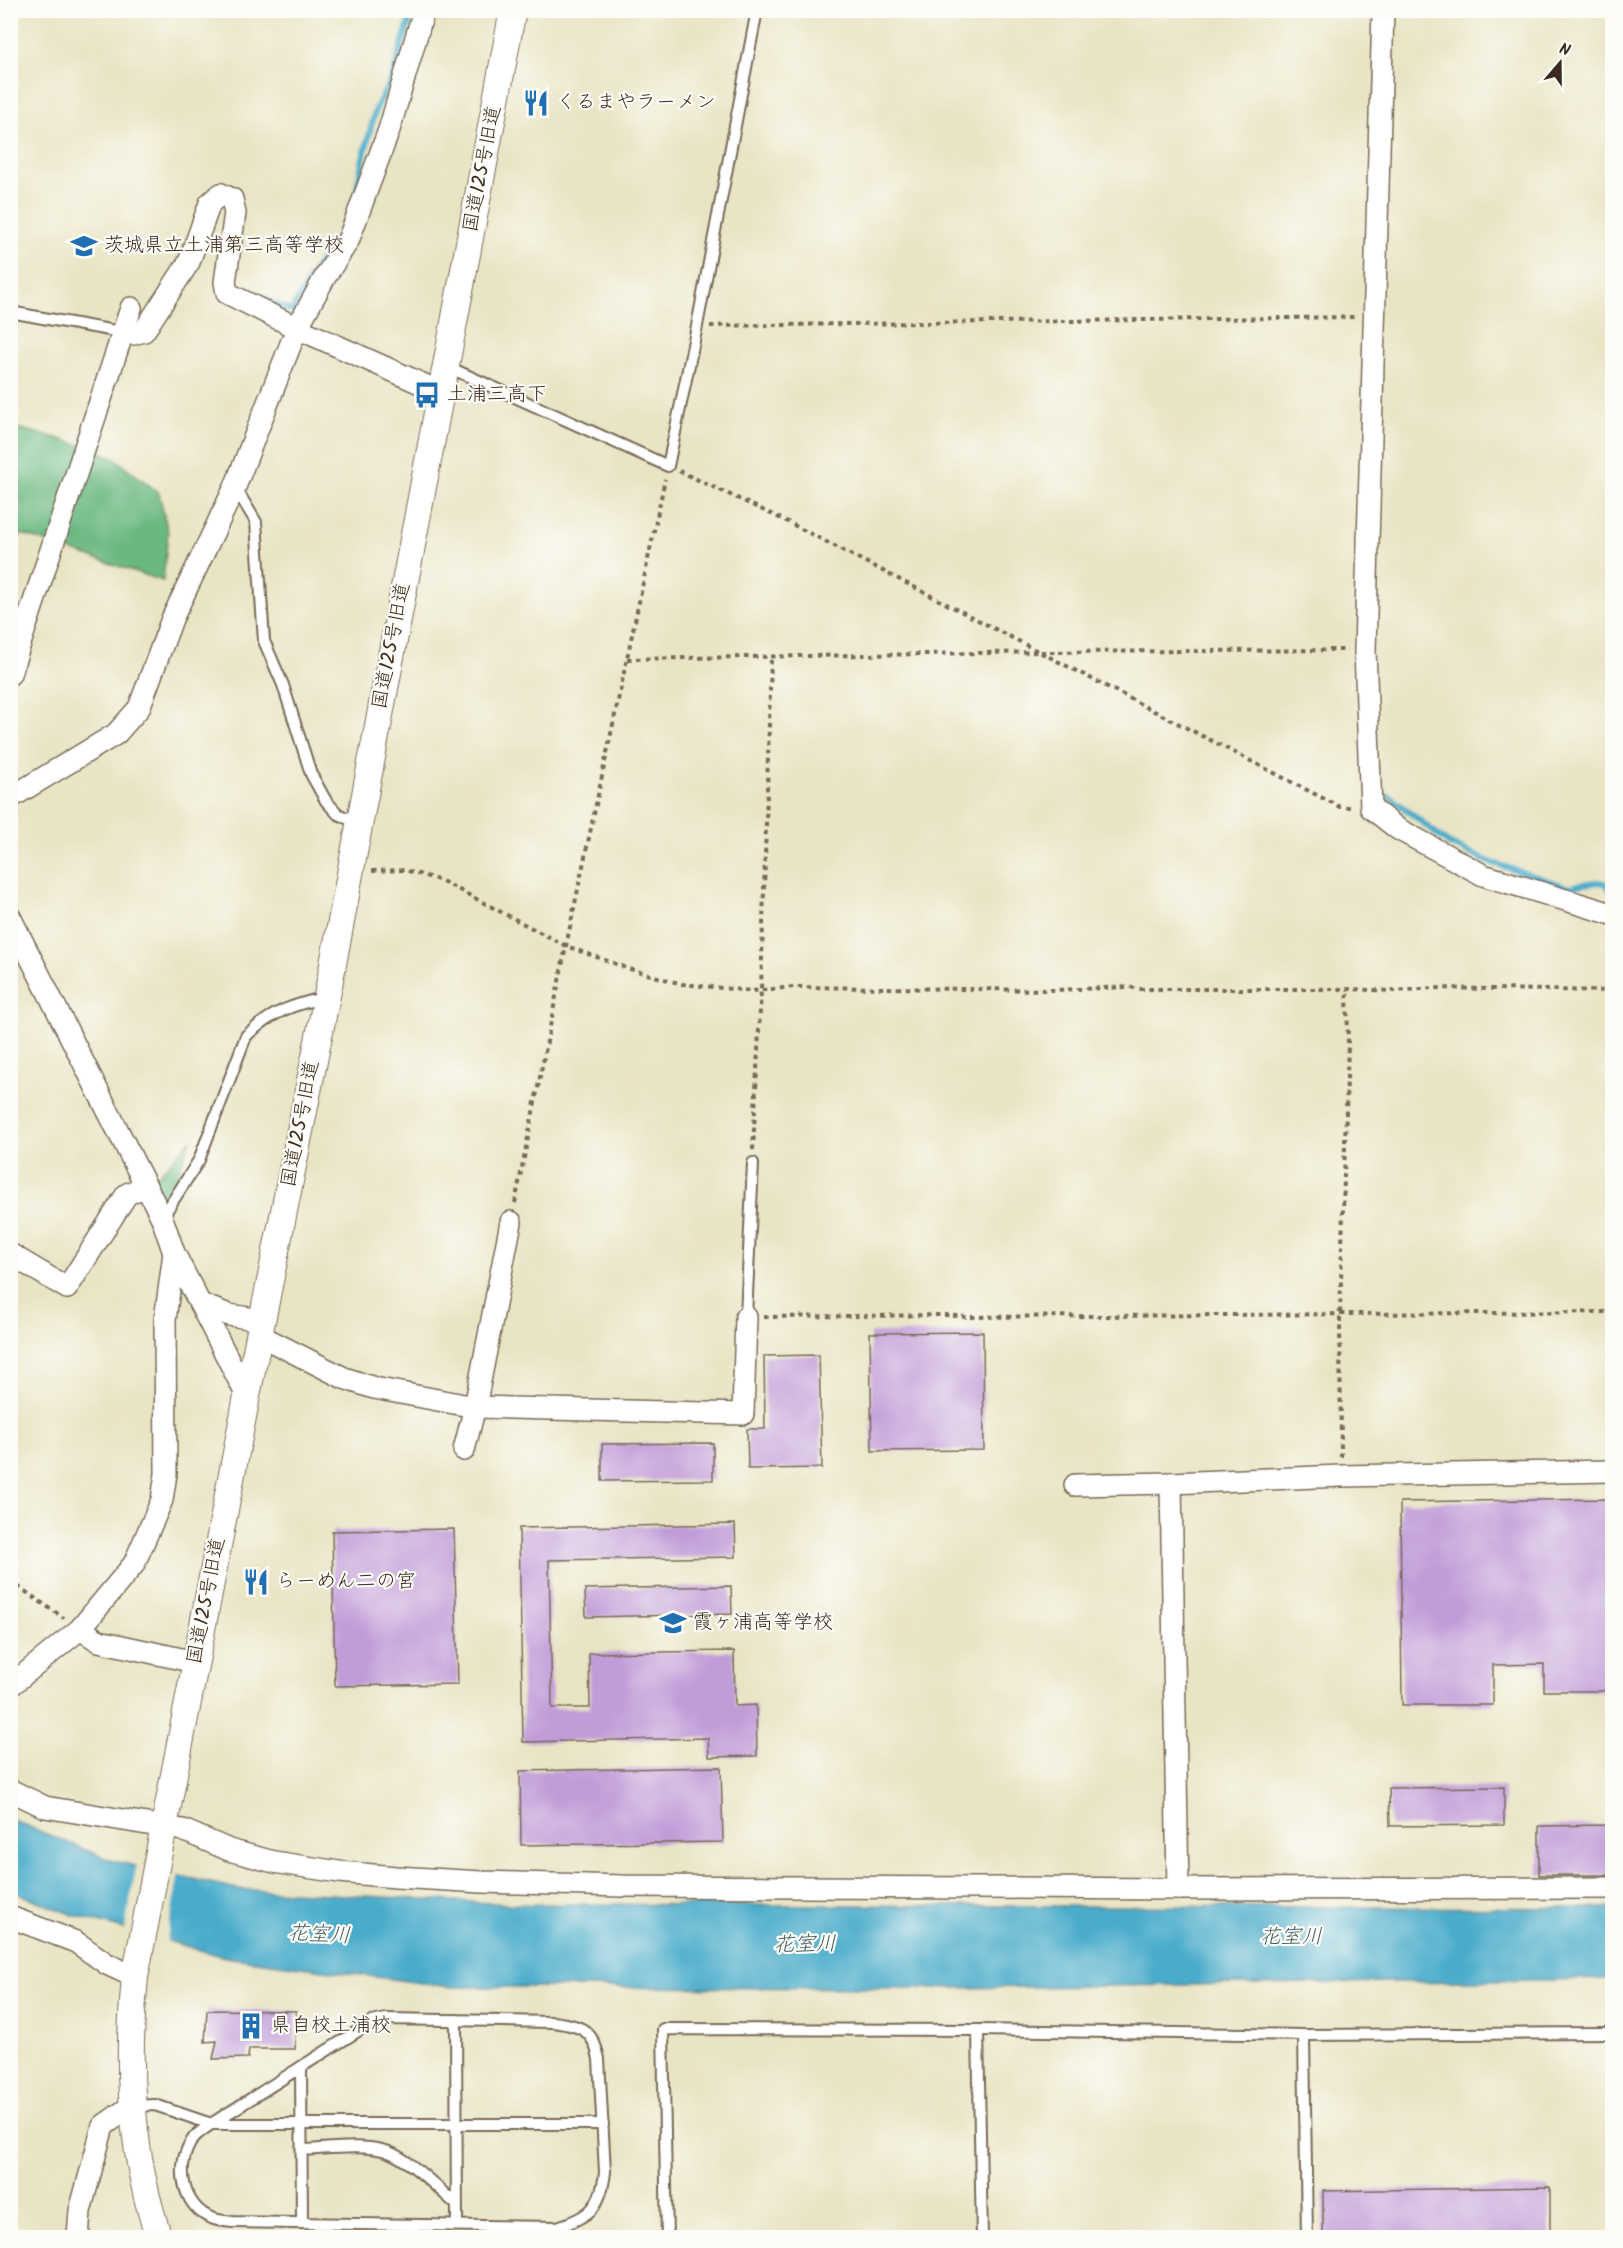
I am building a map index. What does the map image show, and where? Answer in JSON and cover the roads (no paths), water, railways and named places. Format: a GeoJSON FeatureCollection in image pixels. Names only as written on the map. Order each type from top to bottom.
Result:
{"type":"FeatureCollection","features":[{"type":"Feature","properties":{"kind":"street"},"geometry":{"type":"LineString","coordinates":[[10,798],[116,734],[139,708],[172,619],[235,487],[297,328],[348,241],[389,130],[424,10]]}},
{"type":"Feature","properties":{"kind":"street","name":"国道125号旧道"},"geometry":{"type":"LineString","coordinates":[[159,2238],[140,2165],[131,2106],[130,2043],[135,1977],[260,1328],[327,996],[513,10]]}},
{"type":"Feature","properties":{"kind":"street"},"geometry":{"type":"LineString","coordinates":[[1383,10],[1365,650],[1371,808],[1398,829],[1483,875],[1612,914]]}},
{"type":"Feature","properties":{"kind":"street"},"geometry":{"type":"LineString","coordinates":[[128,333],[144,331],[189,262],[210,202],[220,194],[232,199],[235,213],[225,282],[227,292],[297,328],[440,392]]}},
{"type":"Feature","properties":{"kind":"street"},"geometry":{"type":"LineString","coordinates":[[10,674],[128,333],[131,308]]}},
{"type":"Feature","properties":{"kind":"street"},"geometry":{"type":"LineString","coordinates":[[10,917],[162,1218],[174,1253],[247,1396]]}},
{"type":"Feature","properties":{"kind":"street"},"geometry":{"type":"LineString","coordinates":[[10,1254],[67,1288],[127,1194],[146,1186]]}},
{"type":"Feature","properties":{"kind":"street"},"geometry":{"type":"LineString","coordinates":[[464,1450],[475,1407],[511,1222]]}},
{"type":"Feature","properties":{"kind":"street"},"geometry":{"type":"LineString","coordinates":[[10,1686],[80,1629],[134,1564],[162,1500],[166,1474],[165,1320],[174,1253]]}},
{"type":"Feature","properties":{"kind":"street"},"geometry":{"type":"LineString","coordinates":[[200,1304],[260,1328],[317,1365],[354,1382],[374,1388],[475,1407],[743,1414],[746,1317]]}},
{"type":"Feature","properties":{"kind":"street"},"geometry":{"type":"LineString","coordinates":[[1074,1485],[1341,1476],[1612,1471]]}},
{"type":"Feature","properties":{"kind":"street"},"geometry":{"type":"LineString","coordinates":[[1171,1483],[1178,1889]]}},
{"type":"Feature","properties":{"kind":"street"},"geometry":{"type":"LineString","coordinates":[[80,1629],[99,1641],[195,1662]]}},
{"type":"Feature","properties":{"kind":"street"},"geometry":{"type":"LineString","coordinates":[[10,1790],[45,1807],[161,1837],[183,1830],[229,1850],[274,1862],[339,1872],[396,1877],[623,1886],[1178,1889],[1612,1887]]}},
{"type":"Feature","properties":{"kind":"street"},"geometry":{"type":"LineString","coordinates":[[10,1917],[76,1942],[106,1964],[135,1977]]}},
{"type":"Feature","properties":{"kind":"street"},"geometry":{"type":"LineString","coordinates":[[78,2238],[80,2211],[103,2126],[131,2106]]}},
{"type":"Feature","properties":{"kind":"lane"},"geometry":{"type":"LineString","coordinates":[[445,366],[668,466],[757,10]]}},
{"type":"Feature","properties":{"kind":"lane"},"geometry":{"type":"LineString","coordinates":[[10,312],[128,333]]}},
{"type":"Feature","properties":{"kind":"lane"},"geometry":{"type":"LineString","coordinates":[[235,487],[256,522],[264,641],[283,685],[311,774],[326,801],[338,814],[359,824]]}},
{"type":"Feature","properties":{"kind":"lane"},"geometry":{"type":"LineString","coordinates":[[162,1218],[199,1160],[246,1036],[261,1023],[293,1005],[327,996]]}},
{"type":"Feature","properties":{"kind":"lane"},"geometry":{"type":"LineString","coordinates":[[746,1317],[753,1163]]}},
{"type":"Feature","properties":{"kind":"lane"},"geometry":{"type":"LineString","coordinates":[[386,2019],[456,2020],[570,2024],[586,2030],[596,2042],[599,2059],[605,2172],[603,2190],[594,2208],[579,2221],[557,2227],[233,2222],[213,2219],[198,2209],[187,2192],[182,2175],[183,2158],[193,2138],[211,2124],[372,2022],[386,2019]]}},
{"type":"Feature","properties":{"kind":"lane"},"geometry":{"type":"LineString","coordinates":[[456,2020],[456,2225]]}},
{"type":"Feature","properties":{"kind":"lane"},"geometry":{"type":"LineString","coordinates":[[668,2238],[663,2029],[978,2030],[1304,2035],[1612,2033]]}},
{"type":"Feature","properties":{"kind":"lane"},"geometry":{"type":"LineString","coordinates":[[978,2030],[982,2238]]}},
{"type":"Feature","properties":{"kind":"lane"},"geometry":{"type":"LineString","coordinates":[[1304,2035],[1307,2238]]}},
{"type":"Feature","properties":{"kind":"lane"},"geometry":{"type":"LineString","coordinates":[[301,2067],[302,2223]]}},
{"type":"Feature","properties":{"kind":"lane"},"geometry":{"type":"LineString","coordinates":[[131,2106],[155,2105],[211,2124],[603,2124]]}},
{"type":"Feature","properties":{"kind":"lane"},"geometry":{"type":"LineString","coordinates":[[302,2150],[371,2148],[385,2151],[405,2162],[456,2205]]}},
{"type":"Feature","properties":{"kind":"water","name":"花室川"},"geometry":{"type":"Polygon","coordinates":[[[10,1819],[110,1860],[237,1889],[510,1904],[1612,1908],[1612,1979],[954,1988],[451,1987],[225,1957],[73,1915],[11,1891],[10,1819]]]}},
{"type":"Feature","properties":{"kind":"waterway"},"geometry":{"type":"LineString","coordinates":[[357,188],[376,108],[390,82],[413,10]]}},
{"type":"Feature","properties":{"kind":"waterway"},"geometry":{"type":"LineString","coordinates":[[265,300],[292,311],[311,275],[340,234]]}},
{"type":"Feature","properties":{"kind":"waterway"},"geometry":{"type":"LineString","coordinates":[[1389,796],[1448,843],[1487,861],[1568,887],[1596,882],[1605,883],[1612,892]]}},
{"type":"Feature","properties":{"kind":"place","name":"くるまやラーメン"},"geometry":{"type":"Point","coordinates":[536,103]}},
{"type":"Feature","properties":{"kind":"place","name":"茨城県立土浦第三高等学校"},"geometry":{"type":"Point","coordinates":[84,246]}},
{"type":"Feature","properties":{"kind":"place","name":"土浦三高下"},"geometry":{"type":"Point","coordinates":[427,395]}},
{"type":"Feature","properties":{"kind":"place","name":"らーめん二の宮"},"geometry":{"type":"Point","coordinates":[256,1582]}},
{"type":"Feature","properties":{"kind":"place","name":"霞ヶ浦高等学校"},"geometry":{"type":"Point","coordinates":[673,1623]}},
{"type":"Feature","properties":{"kind":"place","name":"県自校土浦校"},"geometry":{"type":"Point","coordinates":[251,2026]}}]}
